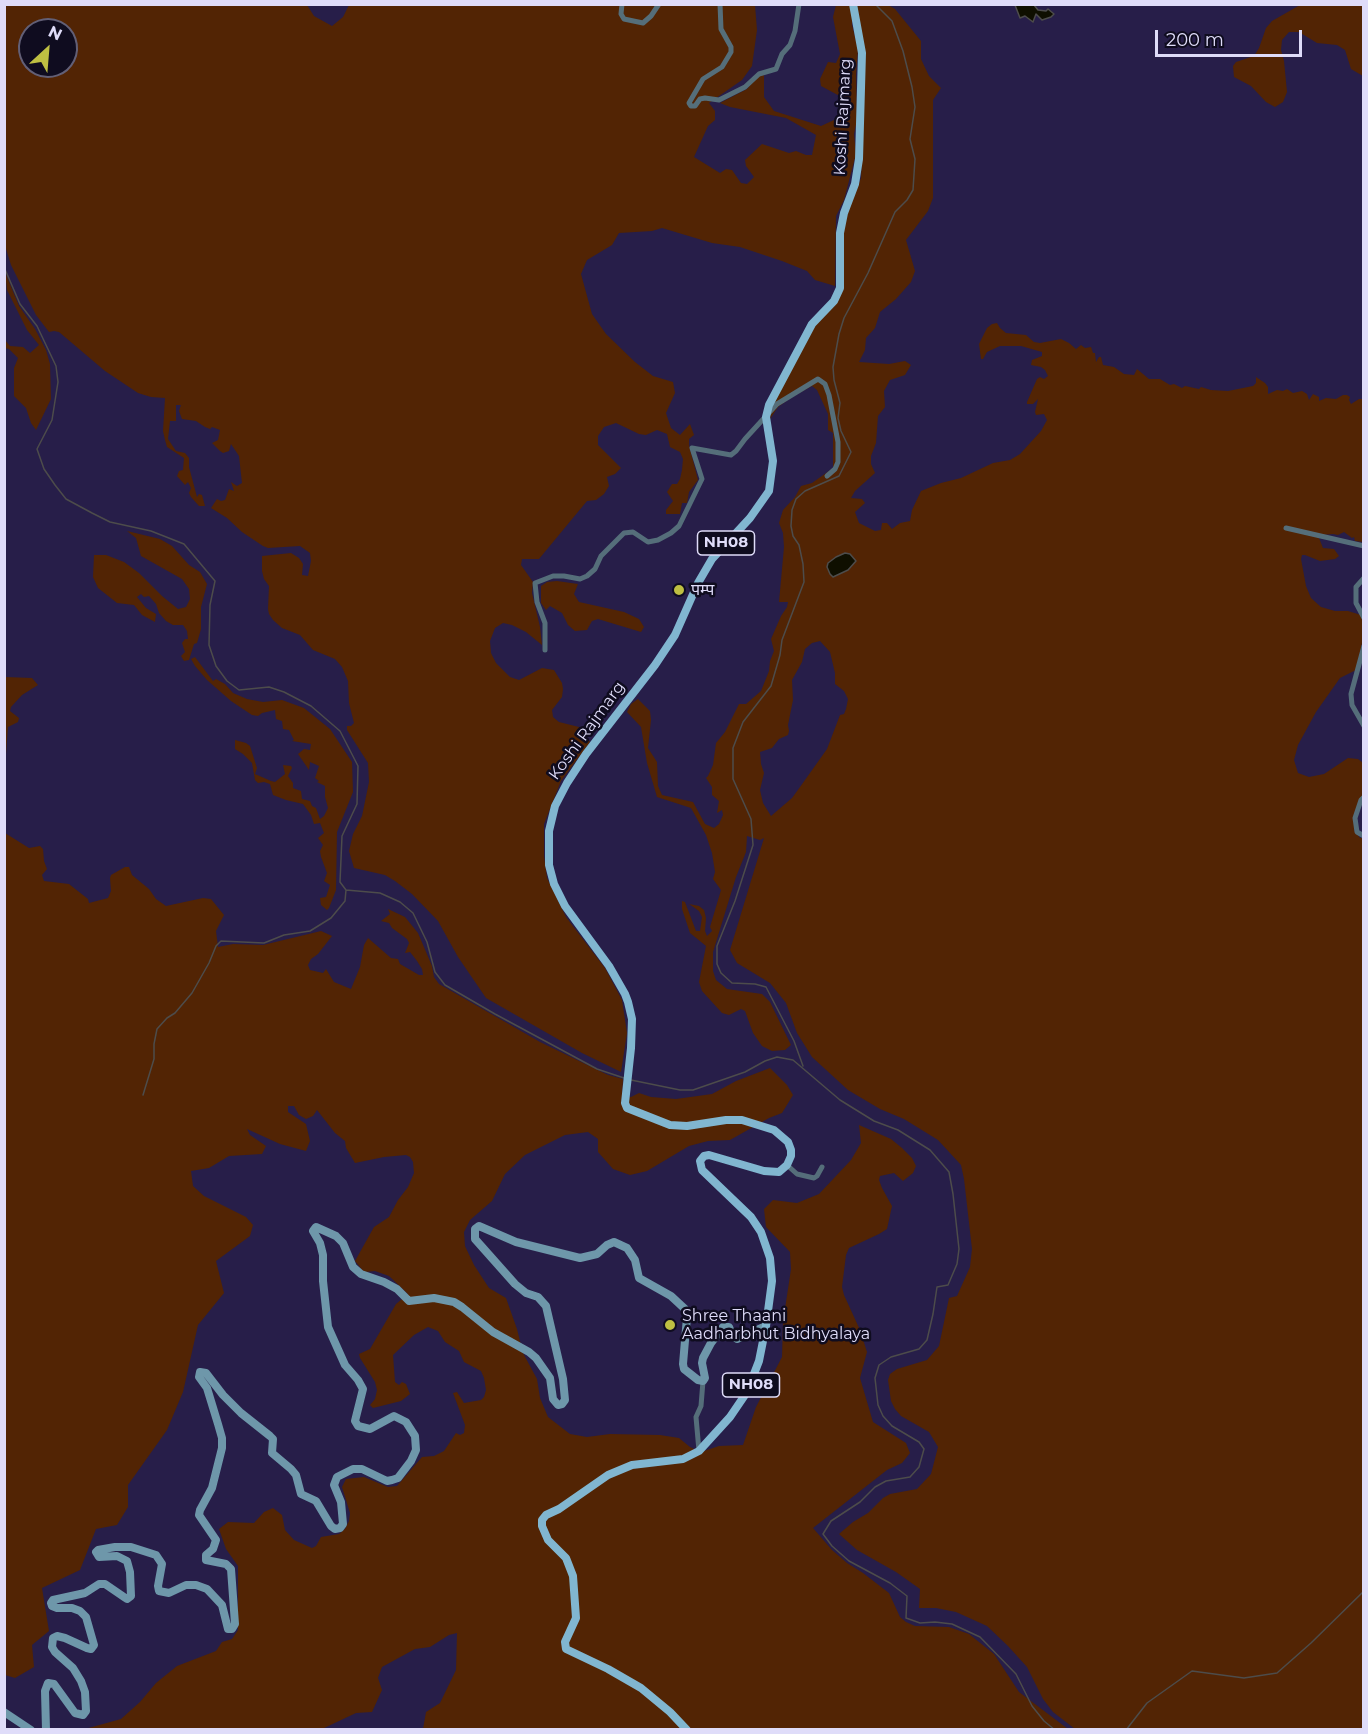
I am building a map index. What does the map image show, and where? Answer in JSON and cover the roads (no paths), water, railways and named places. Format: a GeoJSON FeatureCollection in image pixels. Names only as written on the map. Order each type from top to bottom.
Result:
{"type":"FeatureCollection","features":[{"type":"Feature","properties":{"kind":"main road","name":"Koshi Rajmarg"},"geometry":{"type":"LineString","coordinates":[[787,1165],[791,1156],[788,1142],[774,1130],[742,1120],[687,1126],[670,1125],[630,1110],[625,1103],[632,1019],[625,994],[609,966],[565,906],[554,884],[549,854],[551,819],[560,795],[586,754],[655,666],[675,635],[698,583],[712,559],[765,498],[771,480],[772,461],[766,417],[772,395],[812,324],[834,301],[840,288],[840,233],[844,213],[855,184],[858,159],[862,53],[853,4]]}},
{"type":"Feature","properties":{"kind":"main road","name":"NH08"},"geometry":{"type":"LineString","coordinates":[[687,1730],[670,1712],[641,1688],[566,1649],[565,1642],[576,1618],[573,1576],[566,1558],[548,1540],[542,1520],[546,1515],[559,1509],[608,1475],[632,1465],[683,1460],[699,1450],[730,1418],[747,1392],[759,1361],[772,1281],[770,1258],[761,1232],[751,1217],[699,1165],[701,1158],[709,1155],[771,1172],[779,1172],[787,1165]]}},
{"type":"Feature","properties":{"kind":"street"},"geometry":{"type":"LineString","coordinates":[[622,4],[621,14],[624,19],[643,23],[659,4]]}},
{"type":"Feature","properties":{"kind":"street"},"geometry":{"type":"LineString","coordinates":[[720,4],[721,29],[731,46],[731,52],[722,67],[704,79],[691,98],[689,103],[691,106],[695,106],[700,99],[719,100],[745,87],[759,74],[776,69],[795,31],[799,4]]}},
{"type":"Feature","properties":{"kind":"street"},"geometry":{"type":"LineString","coordinates":[[545,650],[545,623],[537,602],[535,582],[553,576],[580,579],[587,576],[595,569],[601,556],[624,532],[633,532],[648,542],[671,534],[679,526],[702,478],[692,448],[731,455],[777,404],[818,379],[825,384],[829,395],[838,442],[838,462],[835,469],[827,476]]}},
{"type":"Feature","properties":{"kind":"street"},"geometry":{"type":"LineString","coordinates":[[1286,528],[1364,546]]}},
{"type":"Feature","properties":{"kind":"street"},"geometry":{"type":"LineString","coordinates":[[1364,578],[1356,587],[1356,603],[1364,618]]}},
{"type":"Feature","properties":{"kind":"street"},"geometry":{"type":"LineString","coordinates":[[1364,646],[1351,694],[1352,705],[1364,726]]}},
{"type":"Feature","properties":{"kind":"street"},"geometry":{"type":"LineString","coordinates":[[1364,797],[1360,800],[1355,818],[1357,832],[1364,836]]}},
{"type":"Feature","properties":{"kind":"street"},"geometry":{"type":"LineString","coordinates":[[787,1165],[797,1174],[814,1178],[822,1167]]}},
{"type":"Feature","properties":{"kind":"street"},"geometry":{"type":"LineString","coordinates":[[46,1730],[45,1691],[48,1683],[54,1684],[75,1713],[83,1715],[86,1711],[85,1692],[81,1681],[73,1668],[55,1652],[52,1647],[53,1638],[57,1636],[65,1638],[91,1649],[94,1645],[86,1617],[80,1611],[72,1608],[52,1606],[52,1600],[85,1593],[99,1584],[105,1584],[127,1599],[131,1596],[127,1561],[117,1556],[99,1557],[96,1552],[99,1550],[131,1547],[156,1555],[162,1564],[159,1591],[169,1593],[186,1585],[196,1585],[207,1589],[222,1605],[227,1627],[230,1630],[234,1627],[231,1569],[226,1564],[206,1560],[206,1555],[213,1549],[216,1540],[199,1515],[212,1488],[222,1448],[218,1424],[207,1388],[199,1377],[200,1372],[206,1373],[241,1413],[273,1439],[272,1453],[296,1475],[300,1494],[316,1502],[335,1529],[340,1528],[343,1524],[341,1502],[334,1485],[337,1477],[353,1469],[362,1469],[387,1481],[392,1480],[398,1478],[411,1461],[416,1450],[415,1436],[406,1422],[394,1416],[370,1429],[358,1426],[355,1421],[363,1389],[345,1365],[328,1327],[323,1281],[323,1255],[314,1231],[316,1227],[336,1236],[343,1243],[353,1267],[361,1274],[397,1289],[409,1301],[434,1298],[454,1302],[493,1332],[529,1352],[550,1378],[553,1399],[558,1405],[565,1400],[563,1379],[546,1306],[538,1297],[526,1293],[515,1284],[476,1239],[475,1229],[484,1226],[516,1242],[580,1258],[597,1254],[614,1242],[621,1243],[635,1260],[639,1278],[671,1296],[685,1309],[687,1317],[682,1364],[693,1377],[703,1381]]}},
{"type":"Feature","properties":{"kind":"street"},"geometry":{"type":"LineString","coordinates":[[699,1450],[696,1417],[701,1406],[705,1378],[702,1363],[711,1343],[723,1327],[729,1327],[734,1338],[737,1339],[766,1326]]}},
{"type":"Feature","properties":{"kind":"street"},"geometry":{"type":"LineString","coordinates":[[4,1712],[32,1730]]}},
{"type":"Feature","properties":{"kind":"waterway"},"geometry":{"type":"LineString","coordinates":[[803,1066],[794,1041],[766,987],[732,983],[721,973],[717,964],[717,946],[735,901],[753,845],[751,819],[733,779],[733,748],[743,722],[771,686],[782,640],[804,582],[799,545],[793,536],[791,526],[792,510],[796,499],[805,491],[839,476],[851,452],[841,431],[838,418],[840,403],[834,380],[833,367],[839,334],[844,318],[868,273],[895,212],[913,190],[915,159],[910,139],[915,107],[912,87],[903,51],[892,21],[875,4]]}},
{"type":"Feature","properties":{"kind":"waterway"},"geometry":{"type":"LineString","coordinates":[[4,267],[20,304],[37,326],[56,366],[58,382],[52,420],[37,449],[44,469],[55,485],[66,499],[110,522],[151,531],[184,544],[215,581],[210,605],[209,645],[216,666],[227,681],[239,690],[269,687],[311,706],[340,731],[358,766],[357,804],[342,836],[340,882],[346,890],[345,901],[331,918],[310,931],[284,935],[264,943],[221,941],[216,946],[192,993],[157,1029],[154,1059],[143,1095]]}},
{"type":"Feature","properties":{"kind":"waterway"},"geometry":{"type":"LineString","coordinates":[[346,890],[380,893],[400,902],[413,913],[427,942],[435,972],[445,985],[597,1069],[624,1078]]}},
{"type":"Feature","properties":{"kind":"waterway"},"geometry":{"type":"LineString","coordinates":[[631,1080],[680,1090],[693,1090],[745,1072],[777,1057],[793,1060],[840,1100],[874,1121],[898,1130],[930,1150],[949,1172],[959,1249],[957,1264],[948,1285],[937,1287],[927,1340],[919,1349],[891,1357],[879,1365],[875,1378],[878,1405],[883,1416],[892,1426],[919,1442],[924,1449],[919,1467],[910,1477],[886,1481],[875,1487],[860,1502],[831,1521],[823,1534],[832,1546],[849,1561],[890,1583],[907,1596],[906,1618],[920,1623],[952,1624],[980,1637],[1016,1674],[1032,1706],[1055,1730]]}},
{"type":"Feature","properties":{"kind":"waterway"},"geometry":{"type":"LineString","coordinates":[[1126,1730],[1147,1703],[1192,1671],[1244,1678],[1277,1673],[1364,1591]]}},
{"type":"Feature","properties":{"kind":"place","name":"पम्प"},"geometry":{"type":"Point","coordinates":[679,590]}},
{"type":"Feature","properties":{"kind":"place","name":"Shree Thaani Aadharbhut Bidhyalaya"},"geometry":{"type":"Point","coordinates":[670,1325]}}]}
